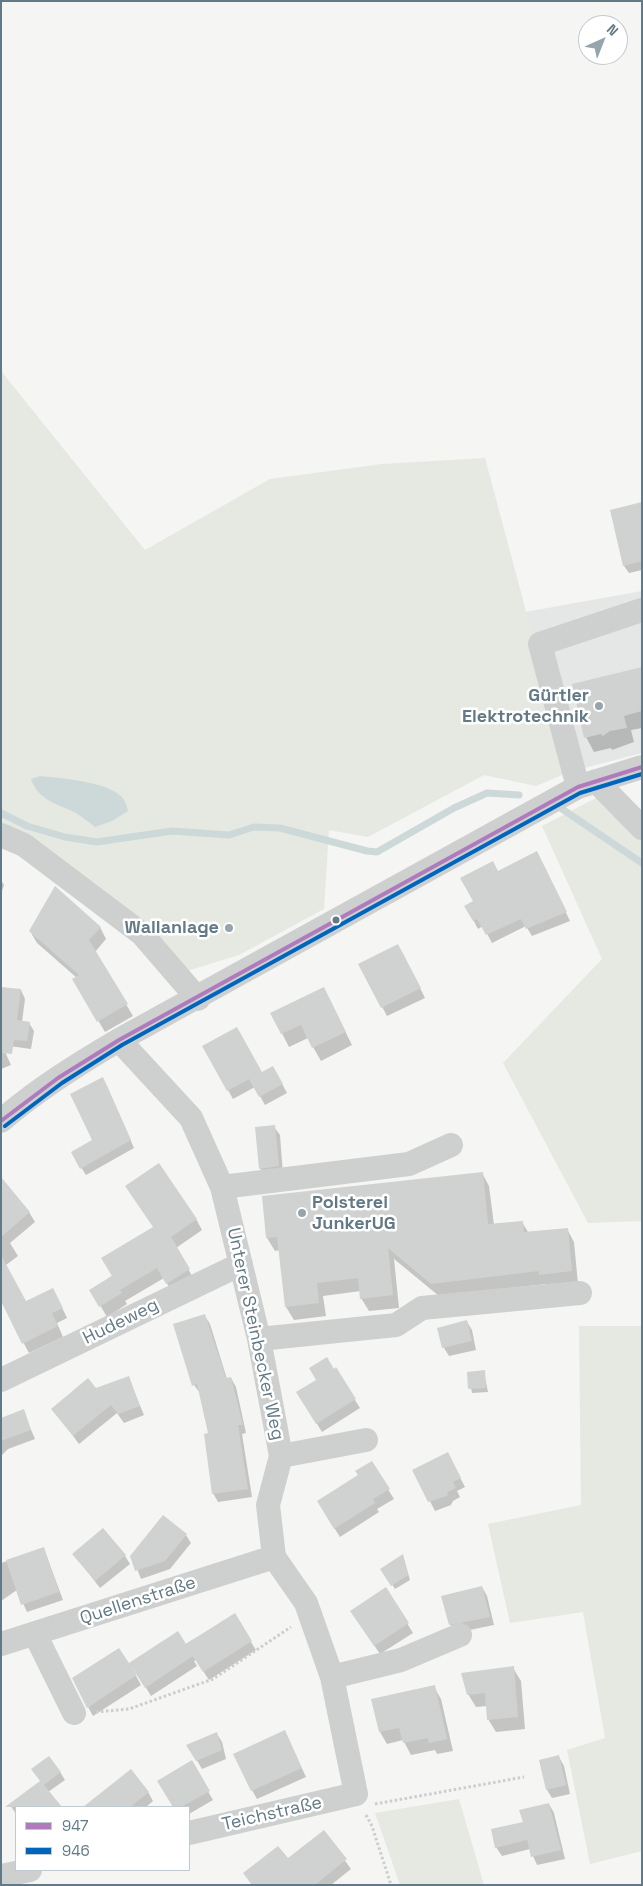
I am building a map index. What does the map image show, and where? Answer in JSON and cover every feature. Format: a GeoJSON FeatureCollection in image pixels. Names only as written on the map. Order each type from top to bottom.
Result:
{"type":"FeatureCollection","features":[{"type":"Feature","properties":{"kind":"street"},"geometry":{"type":"LineString","coordinates":[[642,610],[540,644],[587,784],[642,828]]}},
{"type":"Feature","properties":{"kind":"street"},"geometry":{"type":"LineString","coordinates":[[1,1121],[24,1101],[74,1067],[119,1040],[198,999],[587,784],[642,767]]}},
{"type":"Feature","properties":{"kind":"street"},"geometry":{"type":"LineString","coordinates":[[1,835],[24,845],[85,889],[142,934],[198,999]]}},
{"type":"Feature","properties":{"kind":"street","name":"Unterer Steinbecker Weg"},"geometry":{"type":"LineString","coordinates":[[119,1040],[191,1118],[222,1187],[259,1339],[282,1456],[268,1505],[274,1557],[306,1603],[310,1614],[332,1677],[359,1800]]}},
{"type":"Feature","properties":{"kind":"street"},"geometry":{"type":"LineString","coordinates":[[222,1187],[409,1164],[450,1145]]}},
{"type":"Feature","properties":{"kind":"street","name":"Hudeweg"},"geometry":{"type":"LineString","coordinates":[[1,1380],[241,1264]]}},
{"type":"Feature","properties":{"kind":"street"},"geometry":{"type":"LineString","coordinates":[[259,1339],[396,1325],[422,1308],[580,1293]]}},
{"type":"Feature","properties":{"kind":"street"},"geometry":{"type":"LineString","coordinates":[[282,1456],[366,1440]]}},
{"type":"Feature","properties":{"kind":"street","name":"Quellenstraße"},"geometry":{"type":"LineString","coordinates":[[1,1644],[274,1557]]}},
{"type":"Feature","properties":{"kind":"street"},"geometry":{"type":"LineString","coordinates":[[35,1634],[74,1713]]}},
{"type":"Feature","properties":{"kind":"street"},"geometry":{"type":"LineString","coordinates":[[332,1677],[400,1660],[460,1635]]}},
{"type":"Feature","properties":{"kind":"street","name":"Teichstraße"},"geometry":{"type":"LineString","coordinates":[[190,1833],[359,1800]]}},
{"type":"Feature","properties":{"kind":"street"},"geometry":{"type":"LineString","coordinates":[[1,1876],[25,1871]]}},
{"type":"Feature","properties":{"kind":"path"},"geometry":{"type":"LineString","coordinates":[[74,1713],[129,1709],[213,1679],[310,1614]]}},
{"type":"Feature","properties":{"kind":"path"},"geometry":{"type":"LineString","coordinates":[[391,1885],[372,1826],[359,1800],[524,1777]]}},
{"type":"Feature","properties":{"kind":"shaded area"},"geometry":{"type":"Polygon","coordinates":[[[1,371],[145,550],[270,479],[382,464],[485,458],[569,772],[536,786],[484,775],[368,837],[329,830],[324,909],[239,955],[184,972],[1,829],[1,371]]]}},
{"type":"Feature","properties":{"kind":"shaded area"},"geometry":{"type":"Polygon","coordinates":[[[642,591],[642,753],[569,772],[525,612],[642,591]]]}},
{"type":"Feature","properties":{"kind":"shaded area"},"geometry":{"type":"Polygon","coordinates":[[[40,776],[85,782],[109,789],[124,800],[128,811],[112,821],[95,827],[76,813],[43,797],[31,779],[40,776]]]}},
{"type":"Feature","properties":{"kind":"shaded area"},"geometry":{"type":"Polygon","coordinates":[[[598,797],[642,841],[642,1221],[588,1223],[503,1063],[602,959],[542,826],[598,797]]]}},
{"type":"Feature","properties":{"kind":"shaded area"},"geometry":{"type":"Polygon","coordinates":[[[579,1326],[642,1326],[642,1851],[590,1864],[567,1750],[605,1738],[583,1612],[510,1623],[488,1524],[581,1505],[579,1326]]]}},
{"type":"Feature","properties":{"kind":"shaded area"},"geometry":{"type":"Polygon","coordinates":[[[459,1799],[484,1885],[400,1885],[375,1813],[459,1799]]]}},
{"type":"Feature","properties":{"kind":"building"},"geometry":{"type":"Polygon","coordinates":[[[642,502],[642,561],[623,566],[610,510],[642,502]]]}},
{"type":"Feature","properties":{"kind":"building","name":"Gürtler Elektrotechnik"},"geometry":{"type":"Polygon","coordinates":[[[642,667],[642,711],[624,716],[627,728],[610,731],[603,736],[601,734],[584,738],[572,684],[642,667]]]}},
{"type":"Feature","properties":{"kind":"building"},"geometry":{"type":"Polygon","coordinates":[[[537,851],[567,912],[526,929],[521,919],[486,935],[477,919],[473,921],[464,906],[473,901],[460,878],[493,861],[498,871],[537,851]]]}},
{"type":"Feature","properties":{"kind":"building"},"geometry":{"type":"Polygon","coordinates":[[[55,886],[101,927],[89,940],[128,1004],[97,1022],[72,979],[79,975],[29,931],[55,886]]]}},
{"type":"Feature","properties":{"kind":"building"},"geometry":{"type":"Polygon","coordinates":[[[398,944],[421,988],[381,1008],[358,964],[398,944]]]}},
{"type":"Feature","properties":{"kind":"building"},"geometry":{"type":"Polygon","coordinates":[[[1,987],[21,989],[17,1020],[30,1022],[27,1041],[14,1040],[12,1054],[1,1053],[1,987]]]}},
{"type":"Feature","properties":{"kind":"building"},"geometry":{"type":"Polygon","coordinates":[[[324,987],[346,1032],[312,1048],[301,1025],[281,1034],[270,1013],[324,987]]]}},
{"type":"Feature","properties":{"kind":"building"},"geometry":{"type":"Polygon","coordinates":[[[237,1027],[262,1072],[273,1066],[283,1084],[259,1097],[249,1079],[227,1091],[202,1046],[237,1027]]]}},
{"type":"Feature","properties":{"kind":"building"},"geometry":{"type":"Polygon","coordinates":[[[103,1077],[131,1140],[80,1169],[71,1152],[92,1140],[70,1094],[103,1077]]]}},
{"type":"Feature","properties":{"kind":"building"},"geometry":{"type":"Polygon","coordinates":[[[275,1125],[279,1166],[259,1169],[255,1127],[275,1125]]]}},
{"type":"Feature","properties":{"kind":"building"},"geometry":{"type":"Polygon","coordinates":[[[159,1163],[197,1219],[171,1237],[190,1269],[166,1284],[157,1268],[120,1290],[122,1293],[99,1307],[89,1290],[112,1276],[101,1258],[153,1227],[125,1186],[159,1163]]]}},
{"type":"Feature","properties":{"kind":"building"},"geometry":{"type":"Polygon","coordinates":[[[483,1172],[488,1224],[523,1221],[524,1232],[568,1228],[572,1271],[539,1275],[539,1271],[431,1284],[388,1248],[393,1295],[360,1299],[358,1278],[317,1283],[319,1303],[285,1307],[277,1237],[266,1238],[262,1196],[483,1172]]]}},
{"type":"Feature","properties":{"kind":"building"},"geometry":{"type":"Polygon","coordinates":[[[1,1177],[30,1212],[1,1237],[1,1177]]]}},
{"type":"Feature","properties":{"kind":"building"},"geometry":{"type":"Polygon","coordinates":[[[1,1255],[26,1301],[53,1288],[63,1308],[52,1313],[58,1326],[22,1344],[1,1301],[1,1255]]]}},
{"type":"Feature","properties":{"kind":"building"},"geometry":{"type":"Polygon","coordinates":[[[205,1314],[226,1378],[231,1377],[243,1425],[238,1425],[248,1489],[212,1494],[204,1434],[208,1433],[197,1384],[192,1386],[173,1324],[205,1314]]]}},
{"type":"Feature","properties":{"kind":"building"},"geometry":{"type":"Polygon","coordinates":[[[467,1320],[472,1341],[442,1348],[437,1328],[467,1320]]]}},
{"type":"Feature","properties":{"kind":"building"},"geometry":{"type":"Polygon","coordinates":[[[327,1357],[334,1369],[336,1367],[356,1399],[316,1424],[296,1392],[316,1380],[309,1368],[327,1357]]]}},
{"type":"Feature","properties":{"kind":"building"},"geometry":{"type":"Polygon","coordinates":[[[485,1370],[486,1388],[468,1389],[467,1372],[485,1370]]]}},
{"type":"Feature","properties":{"kind":"building"},"geometry":{"type":"Polygon","coordinates":[[[129,1376],[140,1406],[118,1414],[111,1405],[73,1436],[51,1409],[88,1378],[96,1388],[129,1376]]]}},
{"type":"Feature","properties":{"kind":"building"},"geometry":{"type":"Polygon","coordinates":[[[24,1409],[31,1430],[1,1441],[1,1418],[24,1409]]]}},
{"type":"Feature","properties":{"kind":"building"},"geometry":{"type":"Polygon","coordinates":[[[448,1452],[461,1478],[453,1482],[456,1488],[448,1492],[447,1496],[428,1502],[412,1470],[448,1452]]]}},
{"type":"Feature","properties":{"kind":"building"},"geometry":{"type":"Polygon","coordinates":[[[372,1461],[390,1489],[373,1499],[375,1503],[334,1529],[317,1501],[358,1475],[355,1471],[372,1461]]]}},
{"type":"Feature","properties":{"kind":"building"},"geometry":{"type":"Polygon","coordinates":[[[163,1515],[187,1534],[165,1561],[135,1571],[130,1556],[163,1515]]]}},
{"type":"Feature","properties":{"kind":"building"},"geometry":{"type":"Polygon","coordinates":[[[103,1528],[126,1555],[95,1581],[72,1554],[103,1528]]]}},
{"type":"Feature","properties":{"kind":"building"},"geometry":{"type":"Polygon","coordinates":[[[44,1547],[59,1592],[21,1605],[6,1560],[44,1547]]]}},
{"type":"Feature","properties":{"kind":"building"},"geometry":{"type":"Polygon","coordinates":[[[403,1554],[408,1575],[391,1586],[380,1569],[403,1554]]]}},
{"type":"Feature","properties":{"kind":"building"},"geometry":{"type":"Polygon","coordinates":[[[482,1586],[490,1617],[449,1625],[441,1596],[482,1586]]]}},
{"type":"Feature","properties":{"kind":"building"},"geometry":{"type":"Polygon","coordinates":[[[386,1587],[409,1623],[374,1646],[350,1611],[386,1587]]]}},
{"type":"Feature","properties":{"kind":"building"},"geometry":{"type":"Polygon","coordinates":[[[235,1613],[252,1641],[203,1672],[193,1656],[145,1688],[129,1663],[178,1631],[186,1644],[235,1613]]]}},
{"type":"Feature","properties":{"kind":"building"},"geometry":{"type":"Polygon","coordinates":[[[119,1648],[137,1675],[87,1708],[72,1678],[119,1648]]]}},
{"type":"Feature","properties":{"kind":"building"},"geometry":{"type":"Polygon","coordinates":[[[514,1666],[518,1717],[487,1720],[485,1693],[467,1695],[461,1673],[514,1666]]]}},
{"type":"Feature","properties":{"kind":"building"},"geometry":{"type":"Polygon","coordinates":[[[435,1685],[447,1739],[429,1743],[428,1738],[403,1743],[399,1728],[379,1732],[371,1699],[435,1685]]]}},
{"type":"Feature","properties":{"kind":"building"},"geometry":{"type":"Polygon","coordinates":[[[285,1730],[302,1768],[251,1791],[233,1754],[285,1730]]]}},
{"type":"Feature","properties":{"kind":"building"},"geometry":{"type":"Polygon","coordinates":[[[217,1732],[222,1750],[196,1761],[186,1745],[217,1732]]]}},
{"type":"Feature","properties":{"kind":"building"},"geometry":{"type":"Polygon","coordinates":[[[559,1755],[566,1785],[546,1790],[539,1760],[559,1755]]]}},
{"type":"Feature","properties":{"kind":"building"},"geometry":{"type":"Polygon","coordinates":[[[49,1756],[61,1772],[44,1785],[61,1806],[5,1807],[40,1781],[31,1769],[49,1756]]]}},
{"type":"Feature","properties":{"kind":"building"},"geometry":{"type":"Polygon","coordinates":[[[192,1760],[210,1791],[183,1806],[172,1806],[157,1781],[192,1760]]]}},
{"type":"Feature","properties":{"kind":"building"},"geometry":{"type":"Polygon","coordinates":[[[131,1769],[149,1792],[131,1806],[84,1806],[131,1769]]]}},
{"type":"Feature","properties":{"kind":"building"},"geometry":{"type":"Polygon","coordinates":[[[549,1803],[561,1850],[531,1857],[527,1840],[495,1848],[491,1829],[523,1822],[519,1810],[549,1803]]]}},
{"type":"Feature","properties":{"kind":"building"},"geometry":{"type":"Polygon","coordinates":[[[324,1830],[347,1859],[315,1885],[252,1885],[243,1873],[278,1846],[288,1858],[324,1830]]]}},
{"type":"Feature","properties":{"kind":"waterway"},"geometry":{"type":"LineString","coordinates":[[1,813],[27,826],[65,837],[97,842],[172,831],[229,835],[254,827],[280,828],[377,852],[454,808],[487,793],[519,795]]}},
{"type":"Feature","properties":{"kind":"waterway"},"geometry":{"type":"LineString","coordinates":[[562,809],[642,863]]}},
{"type":"Feature","properties":{"kind":"transit line","name":"947"},"geometry":{"type":"LineString","coordinates":[[1,1121],[58,1078],[119,1040],[578,787],[642,767]]}},
{"type":"Feature","properties":{"kind":"transit line","name":"946"},"geometry":{"type":"LineString","coordinates":[[5,1126],[62,1083],[122,1045],[580,793],[642,774]]}},
{"type":"Feature","properties":{"kind":"place","name":"Gürtler Elektrotechnik"},"geometry":{"type":"Point","coordinates":[599,706]}},
{"type":"Feature","properties":{"kind":"place","name":"Wallanlage"},"geometry":{"type":"Point","coordinates":[229,928]}},
{"type":"Feature","properties":{"kind":"place","name":"Polsterei JunkerUG"},"geometry":{"type":"Point","coordinates":[302,1213]}}]}
